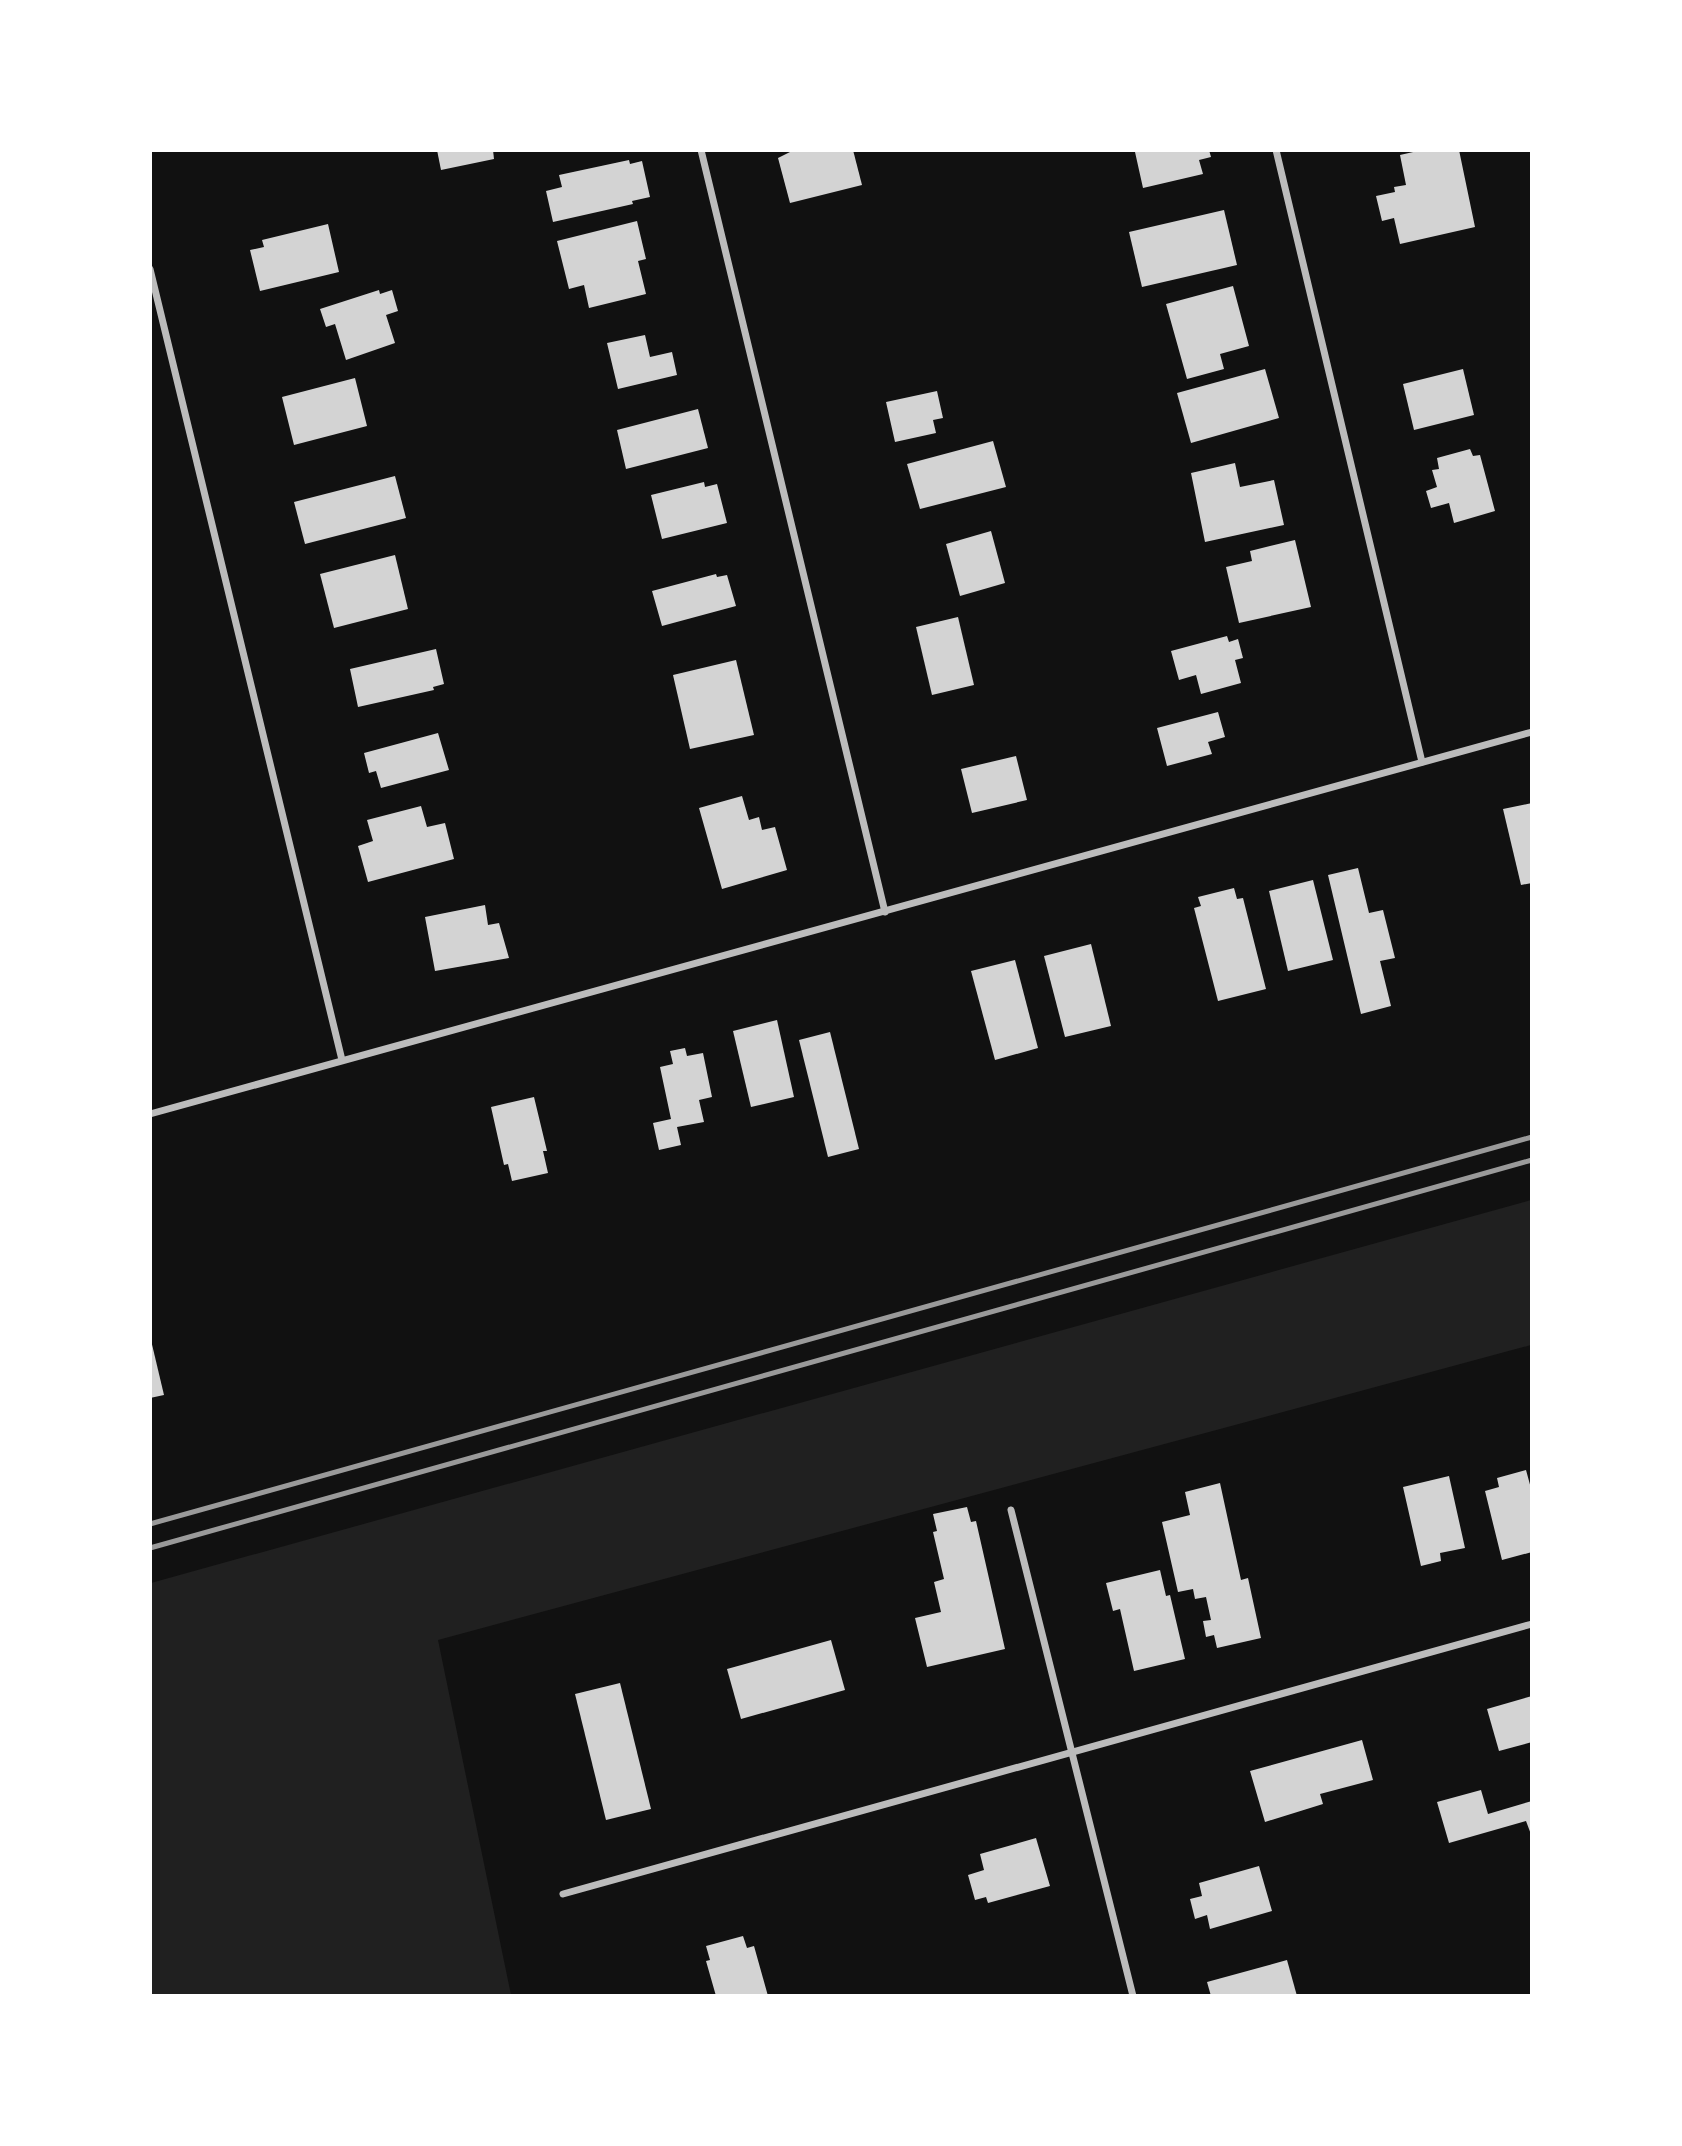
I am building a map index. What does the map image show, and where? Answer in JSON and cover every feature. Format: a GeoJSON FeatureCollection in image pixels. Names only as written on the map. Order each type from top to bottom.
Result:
{"type":"FeatureCollection","features":[{"type":"Feature","properties":{"kind":"street"},"geometry":{"type":"LineString","coordinates":[[701,150],[885,912]]}},
{"type":"Feature","properties":{"kind":"street"},"geometry":{"type":"LineString","coordinates":[[1276,150],[1422,762]]}},
{"type":"Feature","properties":{"kind":"street"},"geometry":{"type":"LineString","coordinates":[[150,269],[341,1059]]}},
{"type":"Feature","properties":{"kind":"street"},"geometry":{"type":"LineString","coordinates":[[150,1114],[1531,732]]}},
{"type":"Feature","properties":{"kind":"street"},"geometry":{"type":"LineString","coordinates":[[1011,1510],[1133,1996]]}},
{"type":"Feature","properties":{"kind":"street"},"geometry":{"type":"LineString","coordinates":[[563,1894],[1531,1624]]}},
{"type":"Feature","properties":{"kind":"shaded area"},"geometry":{"type":"Polygon","coordinates":[[[1531,1200],[1531,1345],[438,1640],[511,1995],[151,1995],[151,1583],[1531,1200]]]}},
{"type":"Feature","properties":{"kind":"building"},"geometry":{"type":"Polygon","coordinates":[[[437,150],[493,150],[494,159],[441,170],[437,150]]]}},
{"type":"Feature","properties":{"kind":"building"},"geometry":{"type":"Polygon","coordinates":[[[794,150],[853,150],[862,185],[790,203],[778,158],[794,150]]]}},
{"type":"Feature","properties":{"kind":"building"},"geometry":{"type":"Polygon","coordinates":[[[1209,150],[1211,157],[1199,160],[1203,174],[1143,188],[1135,152],[1209,150]]]}},
{"type":"Feature","properties":{"kind":"building"},"geometry":{"type":"Polygon","coordinates":[[[1422,150],[1459,150],[1475,227],[1400,244],[1394,218],[1382,221],[1376,196],[1395,192],[1394,187],[1406,185],[1400,155],[1422,150]]]}},
{"type":"Feature","properties":{"kind":"building"},"geometry":{"type":"Polygon","coordinates":[[[629,160],[630,164],[642,161],[650,197],[632,201],[633,204],[553,222],[546,191],[562,187],[559,175],[629,160]]]}},
{"type":"Feature","properties":{"kind":"building"},"geometry":{"type":"Polygon","coordinates":[[[1224,210],[1237,265],[1142,287],[1129,232],[1224,210]]]}},
{"type":"Feature","properties":{"kind":"building"},"geometry":{"type":"Polygon","coordinates":[[[637,221],[646,259],[638,261],[646,294],[589,308],[584,285],[569,289],[557,241],[637,221]]]}},
{"type":"Feature","properties":{"kind":"building"},"geometry":{"type":"Polygon","coordinates":[[[328,224],[339,272],[260,291],[250,250],[264,247],[262,240],[328,224]]]}},
{"type":"Feature","properties":{"kind":"building"},"geometry":{"type":"Polygon","coordinates":[[[1233,286],[1249,346],[1220,354],[1224,369],[1187,379],[1166,304],[1233,286]]]}},
{"type":"Feature","properties":{"kind":"building"},"geometry":{"type":"Polygon","coordinates":[[[379,290],[380,294],[392,290],[398,311],[386,315],[395,343],[346,360],[335,324],[326,327],[320,309],[379,290]]]}},
{"type":"Feature","properties":{"kind":"building"},"geometry":{"type":"Polygon","coordinates":[[[645,335],[650,357],[672,352],[677,375],[618,389],[607,343],[645,335]]]}},
{"type":"Feature","properties":{"kind":"building"},"geometry":{"type":"Polygon","coordinates":[[[1265,369],[1279,418],[1191,443],[1177,393],[1265,369]]]}},
{"type":"Feature","properties":{"kind":"building"},"geometry":{"type":"Polygon","coordinates":[[[1463,369],[1474,415],[1414,430],[1403,384],[1463,369]]]}},
{"type":"Feature","properties":{"kind":"building"},"geometry":{"type":"Polygon","coordinates":[[[355,378],[367,426],[294,445],[282,397],[355,378]]]}},
{"type":"Feature","properties":{"kind":"building"},"geometry":{"type":"Polygon","coordinates":[[[937,391],[943,418],[933,420],[936,433],[895,442],[886,402],[937,391]]]}},
{"type":"Feature","properties":{"kind":"building"},"geometry":{"type":"Polygon","coordinates":[[[698,409],[708,448],[626,469],[617,430],[698,409]]]}},
{"type":"Feature","properties":{"kind":"building"},"geometry":{"type":"Polygon","coordinates":[[[993,441],[1006,487],[920,509],[907,464],[993,441]]]}},
{"type":"Feature","properties":{"kind":"building"},"geometry":{"type":"Polygon","coordinates":[[[1470,449],[1473,456],[1480,455],[1495,511],[1454,523],[1449,503],[1431,508],[1426,491],[1437,487],[1432,470],[1439,469],[1437,458],[1470,449]]]}},
{"type":"Feature","properties":{"kind":"building"},"geometry":{"type":"Polygon","coordinates":[[[1235,463],[1240,487],[1274,480],[1284,525],[1205,542],[1191,473],[1235,463]]]}},
{"type":"Feature","properties":{"kind":"building"},"geometry":{"type":"Polygon","coordinates":[[[395,476],[406,518],[305,544],[294,502],[395,476]]]}},
{"type":"Feature","properties":{"kind":"building"},"geometry":{"type":"Polygon","coordinates":[[[704,482],[705,487],[717,484],[727,523],[662,539],[651,495],[704,482]]]}},
{"type":"Feature","properties":{"kind":"building"},"geometry":{"type":"Polygon","coordinates":[[[991,531],[1005,583],[960,596],[946,544],[991,531]]]}},
{"type":"Feature","properties":{"kind":"building"},"geometry":{"type":"Polygon","coordinates":[[[1295,540],[1311,607],[1239,623],[1226,567],[1252,561],[1250,551],[1295,540]]]}},
{"type":"Feature","properties":{"kind":"building"},"geometry":{"type":"Polygon","coordinates":[[[395,555],[408,609],[334,628],[320,574],[395,555]]]}},
{"type":"Feature","properties":{"kind":"building"},"geometry":{"type":"Polygon","coordinates":[[[716,574],[717,577],[727,575],[736,606],[662,626],[652,591],[716,574]]]}},
{"type":"Feature","properties":{"kind":"building"},"geometry":{"type":"Polygon","coordinates":[[[958,617],[974,685],[932,695],[916,627],[958,617]]]}},
{"type":"Feature","properties":{"kind":"building"},"geometry":{"type":"Polygon","coordinates":[[[1227,636],[1229,642],[1238,639],[1243,658],[1235,660],[1241,683],[1201,694],[1196,675],[1179,680],[1171,651],[1227,636]]]}},
{"type":"Feature","properties":{"kind":"building"},"geometry":{"type":"Polygon","coordinates":[[[436,649],[444,684],[433,687],[434,690],[358,707],[350,669],[436,649]]]}},
{"type":"Feature","properties":{"kind":"building"},"geometry":{"type":"Polygon","coordinates":[[[736,660],[754,735],[690,749],[673,675],[736,660]]]}},
{"type":"Feature","properties":{"kind":"building"},"geometry":{"type":"Polygon","coordinates":[[[1218,712],[1225,737],[1208,742],[1212,754],[1167,766],[1157,728],[1218,712]]]}},
{"type":"Feature","properties":{"kind":"building"},"geometry":{"type":"Polygon","coordinates":[[[438,733],[449,770],[381,788],[376,771],[369,773],[364,753],[438,733]]]}},
{"type":"Feature","properties":{"kind":"building"},"geometry":{"type":"Polygon","coordinates":[[[1016,756],[1027,800],[972,813],[961,769],[1016,756]]]}},
{"type":"Feature","properties":{"kind":"building"},"geometry":{"type":"Polygon","coordinates":[[[742,796],[749,820],[759,817],[762,830],[775,827],[787,870],[722,889],[699,808],[742,796]]]}},
{"type":"Feature","properties":{"kind":"building"},"geometry":{"type":"Polygon","coordinates":[[[1532,803],[1532,883],[1521,885],[1503,809],[1532,803]]]}},
{"type":"Feature","properties":{"kind":"building"},"geometry":{"type":"Polygon","coordinates":[[[421,806],[427,827],[445,823],[454,859],[368,882],[358,846],[373,841],[367,820],[421,806]]]}},
{"type":"Feature","properties":{"kind":"building"},"geometry":{"type":"Polygon","coordinates":[[[1358,868],[1369,913],[1383,910],[1395,958],[1380,961],[1391,1006],[1361,1014],[1328,875],[1358,868]]]}},
{"type":"Feature","properties":{"kind":"building"},"geometry":{"type":"Polygon","coordinates":[[[1313,880],[1333,960],[1288,971],[1269,891],[1313,880]]]}},
{"type":"Feature","properties":{"kind":"building"},"geometry":{"type":"Polygon","coordinates":[[[1234,888],[1237,899],[1243,898],[1266,989],[1218,1001],[1194,908],[1201,906],[1198,897],[1234,888]]]}},
{"type":"Feature","properties":{"kind":"building"},"geometry":{"type":"Polygon","coordinates":[[[485,905],[488,925],[499,923],[509,958],[435,971],[425,917],[485,905]]]}},
{"type":"Feature","properties":{"kind":"building"},"geometry":{"type":"Polygon","coordinates":[[[1091,944],[1111,1026],[1065,1037],[1044,956],[1091,944]]]}},
{"type":"Feature","properties":{"kind":"building"},"geometry":{"type":"Polygon","coordinates":[[[1015,960],[1038,1048],[995,1060],[971,971],[1015,960]]]}},
{"type":"Feature","properties":{"kind":"building"},"geometry":{"type":"Polygon","coordinates":[[[777,1020],[794,1097],[751,1107],[733,1031],[777,1020]]]}},
{"type":"Feature","properties":{"kind":"building"},"geometry":{"type":"Polygon","coordinates":[[[830,1032],[859,1149],[828,1157],[799,1040],[830,1032]]]}},
{"type":"Feature","properties":{"kind":"building"},"geometry":{"type":"Polygon","coordinates":[[[685,1048],[687,1056],[703,1053],[712,1097],[699,1100],[704,1122],[677,1127],[681,1145],[659,1150],[653,1123],[671,1119],[660,1067],[673,1064],[670,1051],[685,1048]]]}},
{"type":"Feature","properties":{"kind":"building"},"geometry":{"type":"Polygon","coordinates":[[[534,1097],[547,1151],[543,1151],[548,1173],[512,1181],[508,1164],[504,1165],[491,1107],[534,1097]]]}},
{"type":"Feature","properties":{"kind":"building"},"geometry":{"type":"Polygon","coordinates":[[[150,1336],[164,1395],[150,1398],[150,1336]]]}},
{"type":"Feature","properties":{"kind":"building"},"geometry":{"type":"Polygon","coordinates":[[[1526,1470],[1532,1492],[1532,1552],[1502,1560],[1485,1491],[1499,1487],[1497,1478],[1526,1470]]]}},
{"type":"Feature","properties":{"kind":"building"},"geometry":{"type":"Polygon","coordinates":[[[1449,1476],[1465,1548],[1440,1553],[1441,1561],[1421,1566],[1403,1487],[1449,1476]]]}},
{"type":"Feature","properties":{"kind":"building"},"geometry":{"type":"Polygon","coordinates":[[[1220,1483],[1241,1580],[1248,1578],[1261,1638],[1217,1648],[1214,1635],[1206,1637],[1203,1621],[1211,1620],[1206,1597],[1195,1599],[1193,1589],[1178,1592],[1162,1522],[1190,1515],[1185,1492],[1220,1483]]]}},
{"type":"Feature","properties":{"kind":"building"},"geometry":{"type":"Polygon","coordinates":[[[967,1507],[971,1522],[976,1521],[1005,1649],[927,1667],[915,1618],[941,1612],[934,1582],[944,1579],[933,1532],[937,1531],[933,1514],[967,1507]]]}},
{"type":"Feature","properties":{"kind":"building"},"geometry":{"type":"Polygon","coordinates":[[[1160,1570],[1166,1596],[1170,1595],[1185,1659],[1134,1671],[1120,1609],[1113,1611],[1106,1583],[1160,1570]]]}},
{"type":"Feature","properties":{"kind":"building"},"geometry":{"type":"Polygon","coordinates":[[[831,1640],[845,1690],[741,1719],[727,1669],[831,1640]]]}},
{"type":"Feature","properties":{"kind":"building"},"geometry":{"type":"Polygon","coordinates":[[[620,1683],[651,1809],[606,1820],[575,1694],[620,1683]]]}},
{"type":"Feature","properties":{"kind":"building"},"geometry":{"type":"Polygon","coordinates":[[[1532,1696],[1532,1742],[1499,1751],[1487,1709],[1532,1696]]]}},
{"type":"Feature","properties":{"kind":"building"},"geometry":{"type":"Polygon","coordinates":[[[1362,1740],[1373,1780],[1320,1794],[1323,1804],[1265,1822],[1250,1771],[1362,1740]]]}},
{"type":"Feature","properties":{"kind":"building"},"geometry":{"type":"Polygon","coordinates":[[[1481,1790],[1488,1814],[1532,1801],[1532,1837],[1526,1821],[1449,1843],[1437,1802],[1481,1790]]]}},
{"type":"Feature","properties":{"kind":"building"},"geometry":{"type":"Polygon","coordinates":[[[1036,1838],[1050,1886],[988,1903],[986,1897],[975,1900],[968,1875],[984,1870],[980,1854],[1036,1838]]]}},
{"type":"Feature","properties":{"kind":"building"},"geometry":{"type":"Polygon","coordinates":[[[1259,1866],[1272,1911],[1210,1929],[1207,1915],[1195,1919],[1190,1899],[1202,1896],[1199,1883],[1259,1866]]]}},
{"type":"Feature","properties":{"kind":"building"},"geometry":{"type":"Polygon","coordinates":[[[743,1936],[747,1948],[754,1946],[768,1996],[716,1996],[706,1961],[710,1960],[706,1946],[743,1936]]]}},
{"type":"Feature","properties":{"kind":"building"},"geometry":{"type":"Polygon","coordinates":[[[1287,1960],[1297,1996],[1211,1996],[1207,1982],[1287,1960]]]}},
{"type":"Feature","properties":{"kind":"railway"},"geometry":{"type":"LineString","coordinates":[[150,1524],[1532,1137]]}},
{"type":"Feature","properties":{"kind":"railway"},"geometry":{"type":"LineString","coordinates":[[150,1548],[1532,1160]]}}]}
